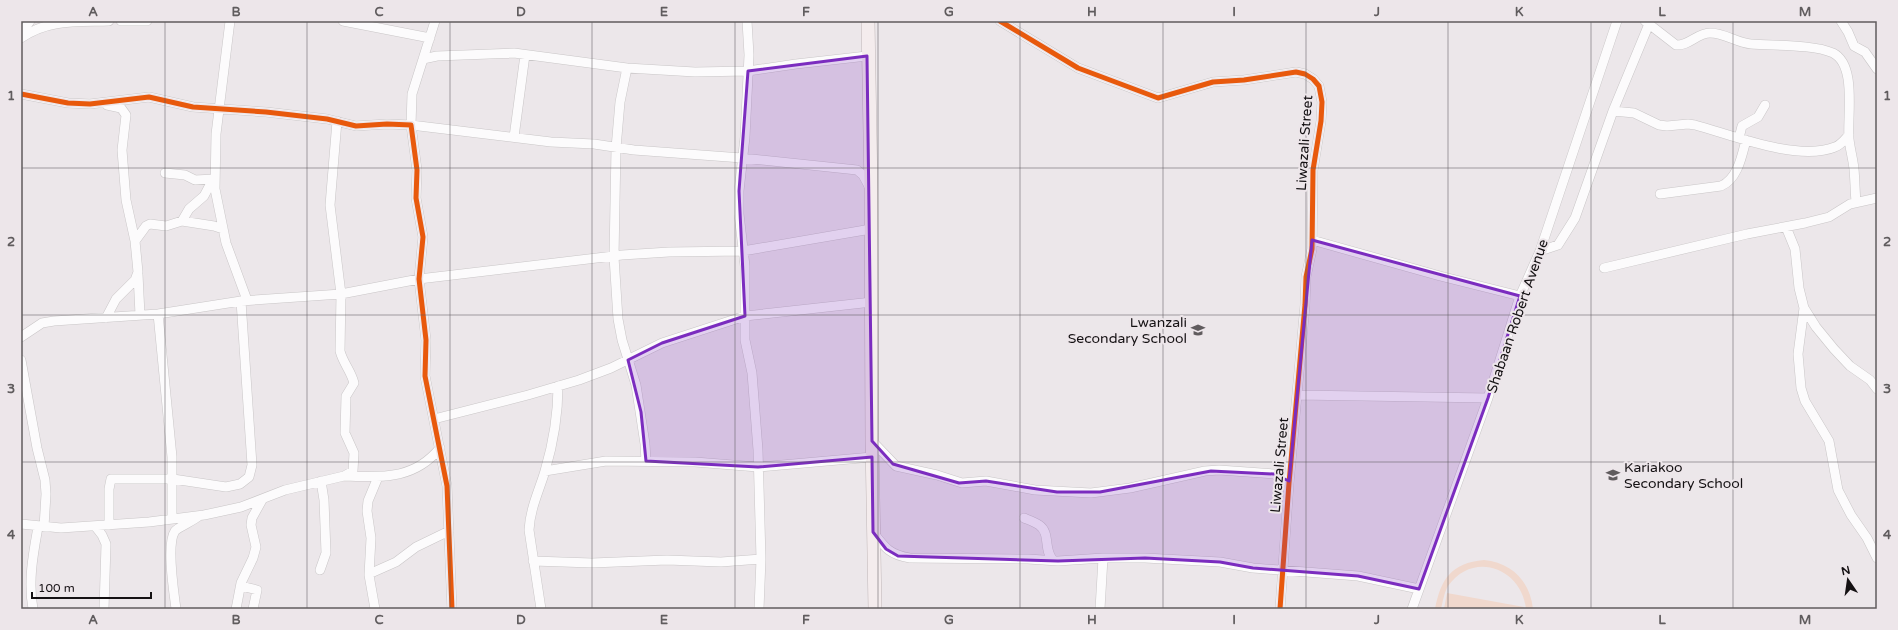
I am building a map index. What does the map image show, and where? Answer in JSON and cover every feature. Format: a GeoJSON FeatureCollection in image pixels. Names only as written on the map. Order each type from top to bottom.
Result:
{"type":"FeatureCollection","features":[{"type":"Feature","properties":{"kind":"highway"},"geometry":{"type":"LineString","coordinates":[[868,21],[867,56],[871,190],[872,457],[875,609]]}},
{"type":"Feature","properties":{"kind":"street"},"geometry":{"type":"LineString","coordinates":[[21,33],[30,21]]}},
{"type":"Feature","properties":{"kind":"street"},"geometry":{"type":"LineString","coordinates":[[21,38],[32,30],[52,24],[108,21]]}},
{"type":"Feature","properties":{"kind":"street"},"geometry":{"type":"LineString","coordinates":[[121,21],[147,21]]}},
{"type":"Feature","properties":{"kind":"street"},"geometry":{"type":"LineString","coordinates":[[109,525],[109,489],[111,480],[173,478],[230,486],[243,483],[251,473],[252,465],[244,301],[223,230],[214,179],[216,134],[230,21]]}},
{"type":"Feature","properties":{"kind":"street"},"geometry":{"type":"LineString","coordinates":[[343,21],[430,38]]}},
{"type":"Feature","properties":{"kind":"street"},"geometry":{"type":"LineString","coordinates":[[435,21],[412,94],[411,124],[417,170],[416,198],[423,238],[418,278],[426,340],[425,376],[447,486],[452,609]]}},
{"type":"Feature","properties":{"kind":"street"},"geometry":{"type":"LineString","coordinates":[[747,21],[749,55],[739,214],[745,266],[745,340],[752,373],[758,467],[761,559],[759,609]]}},
{"type":"Feature","properties":{"kind":"street","name":"Liwazali Street"},"geometry":{"type":"LineString","coordinates":[[1000,21],[1078,68],[1158,98],[1213,82],[1244,80],[1296,72],[1313,78],[1320,90],[1322,102],[1321,121],[1313,170],[1312,249],[1306,277],[1298,395],[1289,484],[1280,609]]}},
{"type":"Feature","properties":{"kind":"street","name":"Shabaan Robert Avenue"},"geometry":{"type":"LineString","coordinates":[[1412,609],[1488,398],[1520,296],[1540,250],[1618,21]]}},
{"type":"Feature","properties":{"kind":"street"},"geometry":{"type":"LineString","coordinates":[[1841,21],[1854,46],[1865,52],[1877,69]]}},
{"type":"Feature","properties":{"kind":"street"},"geometry":{"type":"LineString","coordinates":[[1540,250],[1558,246],[1576,218],[1612,111],[1647,22],[1676,45],[1681,45],[1700,35],[1710,33],[1722,34],[1749,44],[1816,49],[1832,52],[1840,58],[1846,70],[1849,104],[1849,135],[1854,169],[1856,202]]}},
{"type":"Feature","properties":{"kind":"street"},"geometry":{"type":"LineString","coordinates":[[423,59],[437,56],[508,53],[627,68],[695,72],[748,71],[867,56]]}},
{"type":"Feature","properties":{"kind":"street"},"geometry":{"type":"LineString","coordinates":[[514,138],[525,55]]}},
{"type":"Feature","properties":{"kind":"street"},"geometry":{"type":"LineString","coordinates":[[627,68],[620,102],[616,148],[614,256],[618,319],[636,385],[641,412],[646,461]]}},
{"type":"Feature","properties":{"kind":"street"},"geometry":{"type":"LineString","coordinates":[[21,94],[68,103],[114,105],[121,108],[126,115],[122,150],[126,200],[135,241],[140,315]]}},
{"type":"Feature","properties":{"kind":"street"},"geometry":{"type":"LineString","coordinates":[[90,104],[149,97],[172,103],[220,109],[266,112],[337,121],[356,126],[411,124],[514,138],[634,150],[742,158],[857,170],[863,175],[871,190]]}},
{"type":"Feature","properties":{"kind":"street"},"geometry":{"type":"LineString","coordinates":[[1660,194],[1721,186],[1726,183],[1738,167],[1742,139],[1742,126],[1758,117],[1765,104]]}},
{"type":"Feature","properties":{"kind":"street"},"geometry":{"type":"LineString","coordinates":[[1612,111],[1634,113],[1659,125],[1695,125],[1778,149],[1813,151],[1835,147],[1849,135]]}},
{"type":"Feature","properties":{"kind":"street"},"geometry":{"type":"LineString","coordinates":[[21,524],[41,527],[95,526],[200,515],[241,507],[274,494],[351,473],[355,467],[354,453],[345,433],[346,396],[354,383],[353,377],[342,359],[340,350],[341,294],[330,206],[337,121]]}},
{"type":"Feature","properties":{"kind":"street"},"geometry":{"type":"LineString","coordinates":[[165,173],[185,175],[195,180],[214,179]]}},
{"type":"Feature","properties":{"kind":"street"},"geometry":{"type":"LineString","coordinates":[[182,221],[189,209],[204,196],[214,179]]}},
{"type":"Feature","properties":{"kind":"street"},"geometry":{"type":"LineString","coordinates":[[1604,268],[1747,234],[1829,217],[1856,202],[1877,198]]}},
{"type":"Feature","properties":{"kind":"street"},"geometry":{"type":"LineString","coordinates":[[135,241],[148,225],[166,226],[182,221],[214,226],[223,230]]}},
{"type":"Feature","properties":{"kind":"street"},"geometry":{"type":"LineString","coordinates":[[1786,227],[1795,249],[1798,281],[1804,308],[1816,327],[1834,349],[1850,366],[1865,375],[1877,389]]}},
{"type":"Feature","properties":{"kind":"street"},"geometry":{"type":"LineString","coordinates":[[21,337],[45,322],[158,314],[244,301],[341,294],[418,278],[614,256],[669,252],[743,252],[871,229]]}},
{"type":"Feature","properties":{"kind":"street"},"geometry":{"type":"LineString","coordinates":[[1312,240],[1447,278],[1520,296]]}},
{"type":"Feature","properties":{"kind":"street"},"geometry":{"type":"LineString","coordinates":[[106,318],[116,299],[135,280],[138,274]]}},
{"type":"Feature","properties":{"kind":"street"},"geometry":{"type":"LineString","coordinates":[[434,419],[558,386],[611,368],[662,343],[745,316],[872,302]]}},
{"type":"Feature","properties":{"kind":"street"},"geometry":{"type":"LineString","coordinates":[[1804,308],[1798,354],[1800,382],[1803,396],[1829,441],[1838,490],[1867,538],[1877,558]]}},
{"type":"Feature","properties":{"kind":"street"},"geometry":{"type":"LineString","coordinates":[[158,314],[173,478],[172,519]]}},
{"type":"Feature","properties":{"kind":"street"},"geometry":{"type":"LineString","coordinates":[[21,360],[34,434],[45,480],[46,494],[41,527],[30,574],[30,593],[33,609]]}},
{"type":"Feature","properties":{"kind":"street"},"geometry":{"type":"LineString","coordinates":[[541,609],[533,561],[529,518],[545,471],[556,419],[558,386]]}},
{"type":"Feature","properties":{"kind":"street"},"geometry":{"type":"LineString","coordinates":[[1298,395],[1488,398]]}},
{"type":"Feature","properties":{"kind":"street"},"geometry":{"type":"LineString","coordinates":[[872,441],[896,466],[937,475],[962,483],[981,480],[1035,490],[1091,493],[1130,488],[1205,471],[1219,470],[1274,474],[1289,484]]}},
{"type":"Feature","properties":{"kind":"street"},"geometry":{"type":"LineString","coordinates":[[344,476],[378,477],[399,474],[425,464],[440,448]]}},
{"type":"Feature","properties":{"kind":"street"},"geometry":{"type":"LineString","coordinates":[[545,471],[595,462],[695,462],[758,467],[872,457]]}},
{"type":"Feature","properties":{"kind":"street"},"geometry":{"type":"LineString","coordinates":[[375,609],[369,574],[371,538],[367,511],[368,500],[378,477]]}},
{"type":"Feature","properties":{"kind":"street"},"geometry":{"type":"LineString","coordinates":[[320,570],[326,553],[324,500],[321,481]]}},
{"type":"Feature","properties":{"kind":"street"},"geometry":{"type":"LineString","coordinates":[[236,609],[240,586],[253,558],[256,546],[251,525],[252,516],[262,500]]}},
{"type":"Feature","properties":{"kind":"street"},"geometry":{"type":"LineString","coordinates":[[176,609],[172,583],[172,550],[174,535],[179,527],[189,524],[200,515]]}},
{"type":"Feature","properties":{"kind":"street"},"geometry":{"type":"LineString","coordinates":[[1024,518],[1040,525],[1043,529],[1047,537],[1048,555],[1053,560]]}},
{"type":"Feature","properties":{"kind":"street"},"geometry":{"type":"LineString","coordinates":[[95,526],[102,535],[106,544],[104,609]]}},
{"type":"Feature","properties":{"kind":"street"},"geometry":{"type":"LineString","coordinates":[[369,574],[396,562],[416,547],[450,531]]}},
{"type":"Feature","properties":{"kind":"street"},"geometry":{"type":"LineString","coordinates":[[873,532],[886,549],[898,556],[932,559],[1053,560],[1145,558],[1220,562],[1253,568],[1358,576],[1419,589]]}},
{"type":"Feature","properties":{"kind":"street"},"geometry":{"type":"LineString","coordinates":[[1100,609],[1103,558]]}},
{"type":"Feature","properties":{"kind":"street"},"geometry":{"type":"LineString","coordinates":[[533,561],[592,563],[667,560],[721,562],[761,559]]}},
{"type":"Feature","properties":{"kind":"street"},"geometry":{"type":"LineString","coordinates":[[240,586],[257,590],[253,609]]}},
{"type":"Feature","properties":{"kind":"highlighted area"},"geometry":{"type":"Polygon","coordinates":[[[867,56],[872,441],[893,464],[959,483],[986,481],[1057,492],[1100,492],[1211,471],[1274,474],[1289,481],[1312,240],[1520,296],[1488,398],[1419,589],[1358,576],[1253,568],[1220,562],[1145,558],[1058,561],[898,556],[886,549],[873,532],[872,457],[758,467],[646,461],[641,412],[628,360],[662,343],[745,316],[739,191],[748,71],[867,56]]]}},
{"type":"Feature","properties":{"kind":"shaded area"},"geometry":{"type":"Polygon","coordinates":[[[1484,560],[1503,565],[1518,575],[1528,590],[1533,609],[1526,609],[1523,595],[1516,583],[1506,574],[1495,569],[1483,567],[1470,569],[1458,575],[1448,586],[1441,609],[1435,609],[1437,598],[1444,581],[1449,574],[1463,565],[1484,560]]]}},
{"type":"Feature","properties":{"kind":"shaded area"},"geometry":{"type":"Polygon","coordinates":[[[1447,593],[1524,607],[1523,609],[1444,609],[1447,593]]]}},
{"type":"Feature","properties":{"kind":"cycle path"},"geometry":{"type":"LineString","coordinates":[[1000,21],[1078,68],[1158,98],[1213,82],[1244,80],[1296,72],[1305,74],[1313,79],[1319,86],[1322,102],[1321,121],[1313,170],[1312,249],[1306,277],[1280,609]]}},
{"type":"Feature","properties":{"kind":"cycle path"},"geometry":{"type":"LineString","coordinates":[[21,94],[68,103],[90,104],[149,97],[193,107],[266,112],[327,119],[356,126],[387,124],[411,125],[417,170],[416,198],[423,237],[419,279],[426,340],[425,376],[447,486],[452,609]]}},
{"type":"Feature","properties":{"kind":"place","name":"Lwanzali Secondary School"},"geometry":{"type":"Point","coordinates":[1198,330]}},
{"type":"Feature","properties":{"kind":"place","name":"Kariakoo Secondary School"},"geometry":{"type":"Point","coordinates":[1613,475]}}]}
